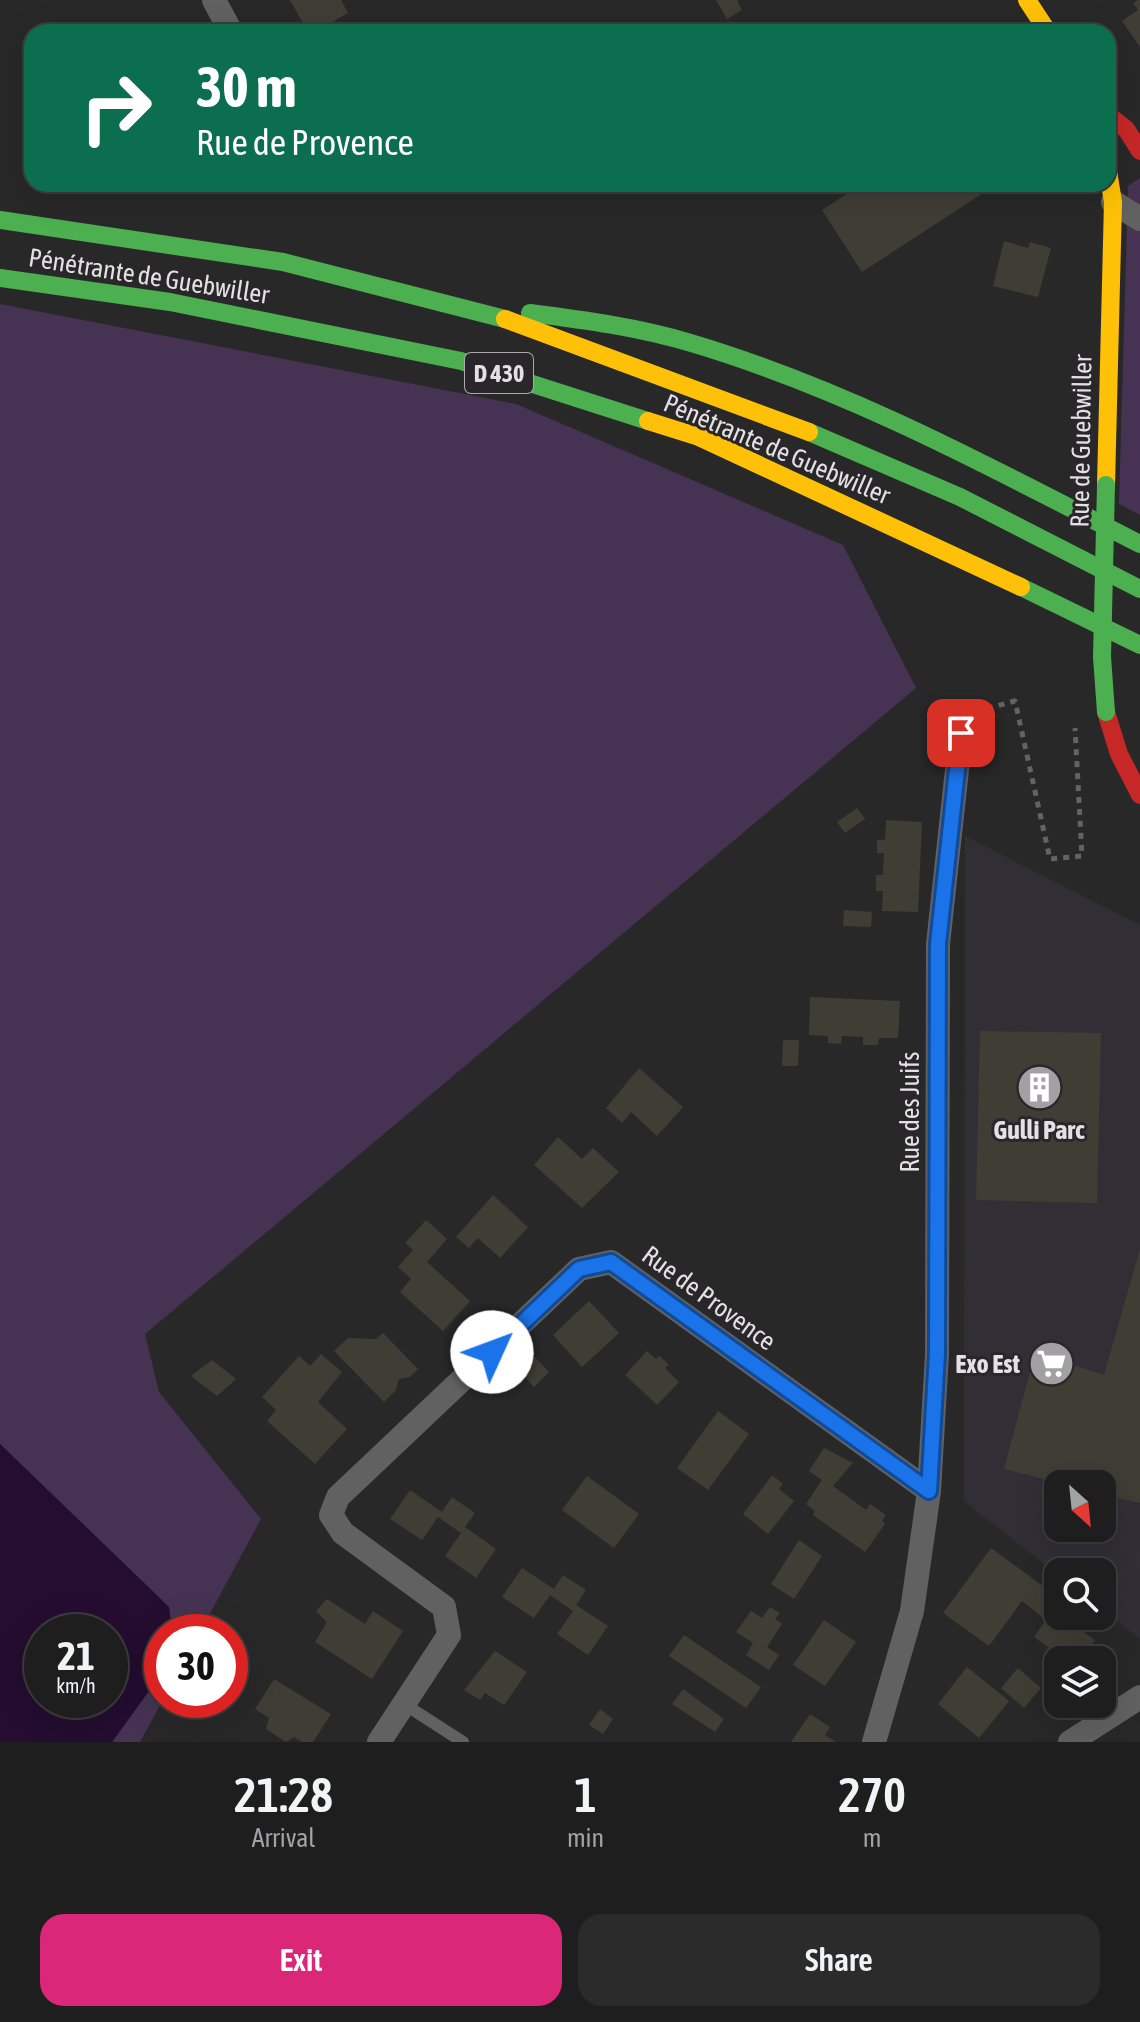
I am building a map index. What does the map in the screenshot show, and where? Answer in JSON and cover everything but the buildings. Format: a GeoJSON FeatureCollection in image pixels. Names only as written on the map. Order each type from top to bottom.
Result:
{"type":"FeatureCollection","features":[{"type":"Feature","properties":{"kind":"main road"},"geometry":{"type":"LineString","coordinates":[[1027,0],[1043,24]]}},
{"type":"Feature","properties":{"kind":"main road"},"geometry":{"type":"LineString","coordinates":[[1116,121],[1126,129],[1140,151]]}},
{"type":"Feature","properties":{"kind":"main road","name":"Rue de Guebwiller"},"geometry":{"type":"LineString","coordinates":[[1111,192],[1102,657],[1106,712],[1119,754],[1140,795]]}},
{"type":"Feature","properties":{"kind":"main road","name":"D 430"},"geometry":{"type":"LineString","coordinates":[[0,220],[283,262],[479,310],[773,416],[960,497],[1140,589]]}},
{"type":"Feature","properties":{"kind":"main road","name":"Pénétrante de Guebwiller"},"geometry":{"type":"LineString","coordinates":[[0,278],[170,302],[461,361],[699,437],[1079,615],[1135,652]]}},
{"type":"Feature","properties":{"kind":"main road"},"geometry":{"type":"LineString","coordinates":[[479,310],[584,317],[709,347],[913,428],[1140,544]]}},
{"type":"Feature","properties":{"kind":"street"},"geometry":{"type":"LineString","coordinates":[[214,0],[227,24]]}},
{"type":"Feature","properties":{"kind":"street"},"geometry":{"type":"LineString","coordinates":[[1113,202],[1140,219]]}},
{"type":"Feature","properties":{"kind":"street","name":"Rue des Juifs"},"geometry":{"type":"LineString","coordinates":[[929,1491],[937,1354],[938,944],[961,733]]}},
{"type":"Feature","properties":{"kind":"street","name":"Rue de Provence"},"geometry":{"type":"LineString","coordinates":[[379,1742],[449,1635],[444,1607],[343,1533],[331,1515],[338,1497],[579,1269],[611,1262],[929,1491]]}},
{"type":"Feature","properties":{"kind":"street"},"geometry":{"type":"LineString","coordinates":[[874,1742],[912,1611],[929,1491]]}},
{"type":"Feature","properties":{"kind":"street"},"geometry":{"type":"LineString","coordinates":[[1070,1742],[1140,1697]]}},
{"type":"Feature","properties":{"kind":"lane"},"geometry":{"type":"LineString","coordinates":[[404,1704],[463,1742]]}},
{"type":"Feature","properties":{"kind":"path"},"geometry":{"type":"LineString","coordinates":[[961,733],[985,709],[1015,701],[1050,859],[1082,856],[1075,718]]}},
{"type":"Feature","properties":{"kind":"shaded area"},"geometry":{"type":"Polygon","coordinates":[[[1140,178],[1140,515],[1119,504],[1128,186],[1140,178]]]}},
{"type":"Feature","properties":{"kind":"shaded area"},"geometry":{"type":"Polygon","coordinates":[[[0,304],[516,404],[843,545],[916,688],[145,1334],[159,1392],[261,1519],[210,1614],[170,1614],[169,1607],[0,1444],[0,304]]]}},
{"type":"Feature","properties":{"kind":"shaded area"},"geometry":{"type":"Polygon","coordinates":[[[965,836],[1140,925],[1140,1639],[1116,1620],[1116,1558],[1044,1558],[1044,1564],[964,1501],[965,836]]]}},
{"type":"Feature","properties":{"kind":"shaded area"},"geometry":{"type":"Polygon","coordinates":[[[0,1444],[169,1607],[170,1614],[144,1614],[144,1698],[112,1742],[0,1742],[0,1444]]]}},
{"type":"Feature","properties":{"kind":"shaded area"},"geometry":{"type":"Polygon","coordinates":[[[144,1698],[144,1718],[153,1718],[140,1742],[112,1742],[144,1698]]]}},
{"type":"Feature","properties":{"kind":"traffic: fast"},"geometry":{"type":"LineString","coordinates":[[0,220],[283,262],[505,319]]}},
{"type":"Feature","properties":{"kind":"traffic: fast"},"geometry":{"type":"LineString","coordinates":[[0,278],[170,302],[461,361],[648,421]]}},
{"type":"Feature","properties":{"kind":"traffic: fast"},"geometry":{"type":"LineString","coordinates":[[530,313],[671,337],[750,362],[864,407],[920,433],[1140,544]]}},
{"type":"Feature","properties":{"kind":"traffic: fast"},"geometry":{"type":"LineString","coordinates":[[809,432],[960,497],[1140,589]]}},
{"type":"Feature","properties":{"kind":"traffic: fast"},"geometry":{"type":"LineString","coordinates":[[1106,485],[1102,657],[1106,712]]}},
{"type":"Feature","properties":{"kind":"traffic: fast"},"geometry":{"type":"LineString","coordinates":[[1021,587],[1140,645]]}},
{"type":"Feature","properties":{"kind":"traffic: slow"},"geometry":{"type":"LineString","coordinates":[[1027,0],[1043,24]]}},
{"type":"Feature","properties":{"kind":"traffic: slow"},"geometry":{"type":"LineString","coordinates":[[1106,485],[1111,192]]}},
{"type":"Feature","properties":{"kind":"traffic: slow"},"geometry":{"type":"LineString","coordinates":[[505,319],[809,432]]}},
{"type":"Feature","properties":{"kind":"traffic: slow"},"geometry":{"type":"LineString","coordinates":[[648,421],[699,437],[1021,587]]}},
{"type":"Feature","properties":{"kind":"traffic: jam"},"geometry":{"type":"LineString","coordinates":[[1116,121],[1126,129],[1140,151]]}},
{"type":"Feature","properties":{"kind":"traffic: jam"},"geometry":{"type":"LineString","coordinates":[[1106,712],[1119,754],[1140,795]]}},
{"type":"Feature","properties":{"kind":"place","name":"Gulli Parc"},"geometry":{"type":"Point","coordinates":[1039,1087]}},
{"type":"Feature","properties":{"kind":"place","name":"Exo Est"},"geometry":{"type":"Point","coordinates":[1051,1364]}},
{"type":"Feature","properties":{"kind":"route"},"geometry":{"type":"LineString","coordinates":[[492,1352],[579,1269],[611,1262],[929,1491],[937,1354],[938,944],[961,733]]}}]}
